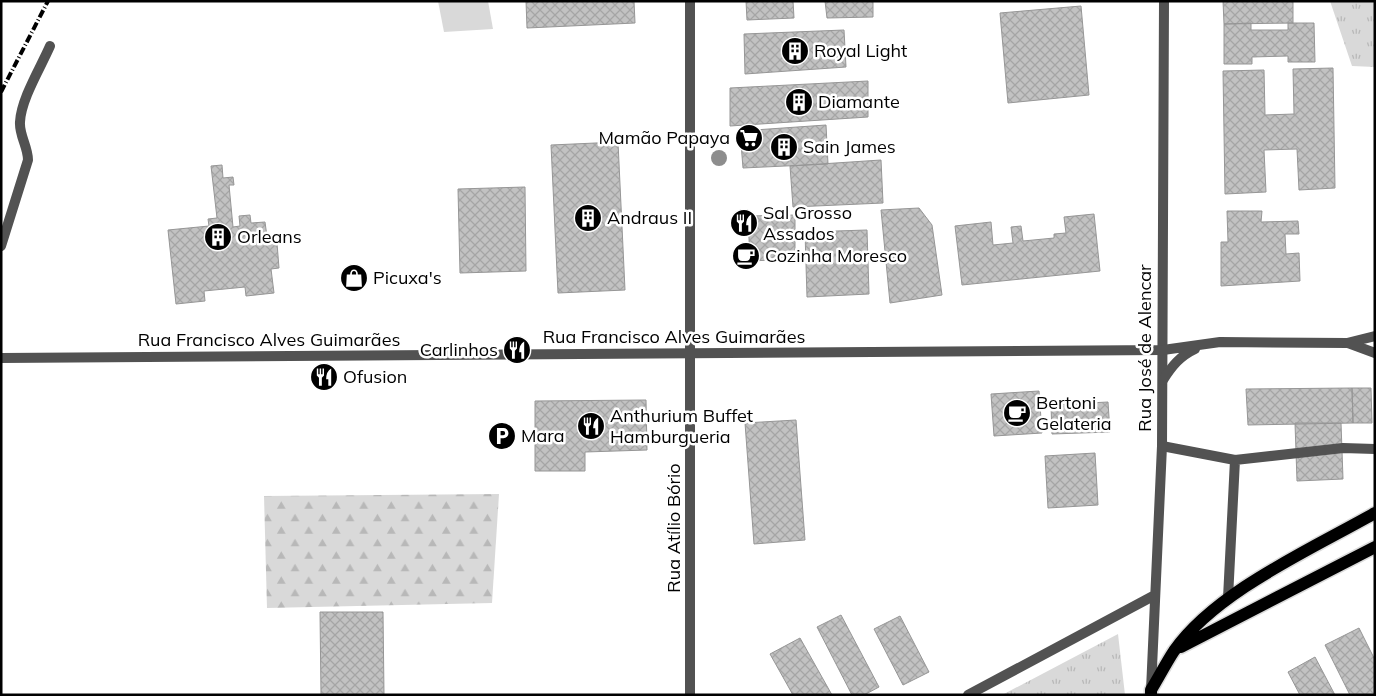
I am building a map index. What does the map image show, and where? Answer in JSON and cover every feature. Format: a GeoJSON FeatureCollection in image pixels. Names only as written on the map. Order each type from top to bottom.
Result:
{"type":"FeatureCollection","features":[{"type":"Feature","properties":{"kind":"main road"},"geometry":{"type":"LineString","coordinates":[[1151,692],[1175,650],[1197,625],[1228,598],[1375,513]]}},
{"type":"Feature","properties":{"kind":"main road"},"geometry":{"type":"LineString","coordinates":[[1175,650],[1375,547]]}},
{"type":"Feature","properties":{"kind":"street","name":"Rua Atílio Bório"},"geometry":{"type":"LineString","coordinates":[[690,1],[690,695]]}},
{"type":"Feature","properties":{"kind":"street","name":"Rua José de Alencar"},"geometry":{"type":"LineString","coordinates":[[1151,692],[1162,446],[1164,1]]}},
{"type":"Feature","properties":{"kind":"street"},"geometry":{"type":"LineString","coordinates":[[1,246],[28,160],[28,151],[20,124],[22,110],[50,46]]}},
{"type":"Feature","properties":{"kind":"street","name":"Rua Francisco Alves Guimarães"},"geometry":{"type":"LineString","coordinates":[[1,358],[1163,350],[1220,342],[1347,343],[1375,336]]}},
{"type":"Feature","properties":{"kind":"street"},"geometry":{"type":"LineString","coordinates":[[1163,380],[1172,365],[1186,353],[1202,345],[1220,342]]}},
{"type":"Feature","properties":{"kind":"street","name":"Rua Francisco Alves Guimarães"},"geometry":{"type":"LineString","coordinates":[[1347,343],[1375,353]]}},
{"type":"Feature","properties":{"kind":"street"},"geometry":{"type":"LineString","coordinates":[[1162,446],[1235,460],[1343,448],[1375,449]]}},
{"type":"Feature","properties":{"kind":"street"},"geometry":{"type":"LineString","coordinates":[[1228,598],[1235,460]]}},
{"type":"Feature","properties":{"kind":"street"},"geometry":{"type":"LineString","coordinates":[[968,695],[1156,595]]}},
{"type":"Feature","properties":{"kind":"green space"},"geometry":{"type":"Polygon","coordinates":[[[438,1],[488,1],[493,29],[444,32],[438,1]]]}},
{"type":"Feature","properties":{"kind":"green space"},"geometry":{"type":"Polygon","coordinates":[[[1330,1],[1375,1],[1375,67],[1352,66],[1330,1]]]}},
{"type":"Feature","properties":{"kind":"green space"},"geometry":{"type":"Polygon","coordinates":[[[499,494],[492,603],[267,608],[264,496],[499,494]]]}},
{"type":"Feature","properties":{"kind":"green space"},"geometry":{"type":"Polygon","coordinates":[[[1118,634],[1125,695],[1002,695],[1118,634]]]}},
{"type":"Feature","properties":{"kind":"building"},"geometry":{"type":"Polygon","coordinates":[[[526,1],[634,1],[635,23],[527,28],[526,1]]]}},
{"type":"Feature","properties":{"kind":"building"},"geometry":{"type":"Polygon","coordinates":[[[746,1],[793,1],[794,18],[747,20],[746,1]]]}},
{"type":"Feature","properties":{"kind":"building"},"geometry":{"type":"Polygon","coordinates":[[[825,1],[873,1],[873,17],[827,18],[825,1]]]}},
{"type":"Feature","properties":{"kind":"building"},"geometry":{"type":"Polygon","coordinates":[[[1223,1],[1293,1],[1293,23],[1224,24],[1223,1]]]}},
{"type":"Feature","properties":{"kind":"building"},"geometry":{"type":"Polygon","coordinates":[[[1081,6],[1089,95],[1008,103],[1000,13],[1081,6]]]}},
{"type":"Feature","properties":{"kind":"building"},"geometry":{"type":"Polygon","coordinates":[[[1251,23],[1251,30],[1288,30],[1288,23],[1314,23],[1315,62],[1288,62],[1288,56],[1252,57],[1252,64],[1224,64],[1224,24],[1251,23]]]}},
{"type":"Feature","properties":{"kind":"building","name":"Royal Light"},"geometry":{"type":"Polygon","coordinates":[[[844,30],[846,67],[745,74],[744,34],[844,30]]]}},
{"type":"Feature","properties":{"kind":"building"},"geometry":{"type":"Polygon","coordinates":[[[1333,68],[1335,188],[1299,190],[1297,149],[1264,150],[1266,192],[1225,194],[1223,71],[1264,70],[1265,115],[1294,114],[1293,69],[1333,68]]]}},
{"type":"Feature","properties":{"kind":"building","name":"Diamante"},"geometry":{"type":"Polygon","coordinates":[[[868,81],[868,117],[730,126],[730,88],[868,81]]]}},
{"type":"Feature","properties":{"kind":"building","name":"Sain James"},"geometry":{"type":"Polygon","coordinates":[[[826,125],[828,164],[743,168],[740,131],[826,125]]]}},
{"type":"Feature","properties":{"kind":"building","name":"Andraus II"},"geometry":{"type":"Polygon","coordinates":[[[618,142],[625,290],[558,293],[551,145],[618,142]]]}},
{"type":"Feature","properties":{"kind":"building"},"geometry":{"type":"Polygon","coordinates":[[[881,160],[883,203],[793,207],[790,166],[881,160]]]}},
{"type":"Feature","properties":{"kind":"building","name":"Orleans"},"geometry":{"type":"Polygon","coordinates":[[[222,165],[223,178],[233,177],[234,185],[229,185],[233,227],[240,226],[239,216],[250,215],[251,223],[265,222],[268,244],[277,243],[279,268],[271,269],[274,293],[246,296],[245,287],[204,291],[205,301],[176,304],[168,230],[209,226],[208,219],[217,218],[211,166],[222,165]]]}},
{"type":"Feature","properties":{"kind":"building"},"geometry":{"type":"Polygon","coordinates":[[[525,187],[526,271],[460,273],[458,189],[525,187]]]}},
{"type":"Feature","properties":{"kind":"building"},"geometry":{"type":"Polygon","coordinates":[[[919,208],[932,225],[942,295],[890,303],[881,210],[919,208]]]}},
{"type":"Feature","properties":{"kind":"building"},"geometry":{"type":"Polygon","coordinates":[[[1227,211],[1262,211],[1261,222],[1298,221],[1299,234],[1285,234],[1286,254],[1299,253],[1300,281],[1221,286],[1221,242],[1228,242],[1227,211]]]}},
{"type":"Feature","properties":{"kind":"building"},"geometry":{"type":"Polygon","coordinates":[[[1094,214],[1100,271],[962,285],[955,226],[991,222],[993,245],[1013,243],[1011,227],[1021,226],[1023,241],[1054,238],[1054,234],[1066,233],[1064,217],[1094,214]]]}},
{"type":"Feature","properties":{"kind":"building"},"geometry":{"type":"Polygon","coordinates":[[[795,215],[795,259],[750,261],[748,216],[795,215]]]}},
{"type":"Feature","properties":{"kind":"building"},"geometry":{"type":"Polygon","coordinates":[[[867,230],[869,294],[807,297],[805,232],[867,230]]]}},
{"type":"Feature","properties":{"kind":"building"},"geometry":{"type":"Polygon","coordinates":[[[1352,388],[1353,423],[1248,425],[1246,389],[1352,388]]]}},
{"type":"Feature","properties":{"kind":"building"},"geometry":{"type":"Polygon","coordinates":[[[1352,388],[1371,388],[1372,423],[1353,423],[1352,388]]]}},
{"type":"Feature","properties":{"kind":"building","name":"Bertoni Gelateria"},"geometry":{"type":"Polygon","coordinates":[[[1039,391],[1042,433],[994,436],[991,394],[1039,391]]]}},
{"type":"Feature","properties":{"kind":"building","name":"Anthurium Buffet Hamburgueria"},"geometry":{"type":"Polygon","coordinates":[[[646,400],[647,450],[585,452],[585,471],[535,471],[535,401],[646,400]]]}},
{"type":"Feature","properties":{"kind":"building"},"geometry":{"type":"Polygon","coordinates":[[[1108,402],[1110,432],[1052,434],[1051,405],[1108,402]]]}},
{"type":"Feature","properties":{"kind":"building"},"geometry":{"type":"Polygon","coordinates":[[[796,420],[805,540],[754,544],[745,423],[796,420]]]}},
{"type":"Feature","properties":{"kind":"building"},"geometry":{"type":"Polygon","coordinates":[[[1295,423],[1341,423],[1343,479],[1297,481],[1295,423]]]}},
{"type":"Feature","properties":{"kind":"building"},"geometry":{"type":"Polygon","coordinates":[[[1095,453],[1098,505],[1048,508],[1045,456],[1095,453]]]}},
{"type":"Feature","properties":{"kind":"building"},"geometry":{"type":"Polygon","coordinates":[[[320,612],[383,612],[384,695],[321,695],[320,612]]]}},
{"type":"Feature","properties":{"kind":"building"},"geometry":{"type":"Polygon","coordinates":[[[841,615],[879,687],[864,695],[852,695],[817,627],[841,615]]]}},
{"type":"Feature","properties":{"kind":"building"},"geometry":{"type":"Polygon","coordinates":[[[900,616],[929,672],[903,685],[874,629],[900,616]]]}},
{"type":"Feature","properties":{"kind":"building"},"geometry":{"type":"Polygon","coordinates":[[[1359,628],[1375,660],[1375,695],[1350,695],[1325,645],[1359,628]]]}},
{"type":"Feature","properties":{"kind":"building"},"geometry":{"type":"Polygon","coordinates":[[[800,638],[832,695],[793,695],[770,654],[800,638]]]}},
{"type":"Feature","properties":{"kind":"building"},"geometry":{"type":"Polygon","coordinates":[[[1315,657],[1335,695],[1300,695],[1288,672],[1315,657]]]}},
{"type":"Feature","properties":{"kind":"railway"},"geometry":{"type":"LineString","coordinates":[[1,92],[48,1]]}},
{"type":"Feature","properties":{"kind":"place","name":"Royal Light"},"geometry":{"type":"Point","coordinates":[795,51]}},
{"type":"Feature","properties":{"kind":"place","name":"Diamante"},"geometry":{"type":"Point","coordinates":[799,102]}},
{"type":"Feature","properties":{"kind":"place","name":"Mamão Papaya"},"geometry":{"type":"Point","coordinates":[749,138]}},
{"type":"Feature","properties":{"kind":"place","name":"Sain James"},"geometry":{"type":"Point","coordinates":[784,147]}},
{"type":"Feature","properties":{"kind":"place","name":"Andraus II"},"geometry":{"type":"Point","coordinates":[588,218]}},
{"type":"Feature","properties":{"kind":"place","name":"Sal Grosso Assados"},"geometry":{"type":"Point","coordinates":[744,223]}},
{"type":"Feature","properties":{"kind":"place","name":"Orleans"},"geometry":{"type":"Point","coordinates":[218,237]}},
{"type":"Feature","properties":{"kind":"place","name":"Cozinha Moresco"},"geometry":{"type":"Point","coordinates":[746,256]}},
{"type":"Feature","properties":{"kind":"place","name":"Picuxa's"},"geometry":{"type":"Point","coordinates":[354,278]}},
{"type":"Feature","properties":{"kind":"place","name":"Carlinhos"},"geometry":{"type":"Point","coordinates":[517,350]}},
{"type":"Feature","properties":{"kind":"place","name":"Ofusion"},"geometry":{"type":"Point","coordinates":[324,377]}},
{"type":"Feature","properties":{"kind":"place","name":"Bertoni Gelateria"},"geometry":{"type":"Point","coordinates":[1017,413]}},
{"type":"Feature","properties":{"kind":"place","name":"Anthurium Buffet Hamburgueria"},"geometry":{"type":"Point","coordinates":[591,426]}},
{"type":"Feature","properties":{"kind":"place","name":"Mara"},"geometry":{"type":"Point","coordinates":[502,436]}}]}
